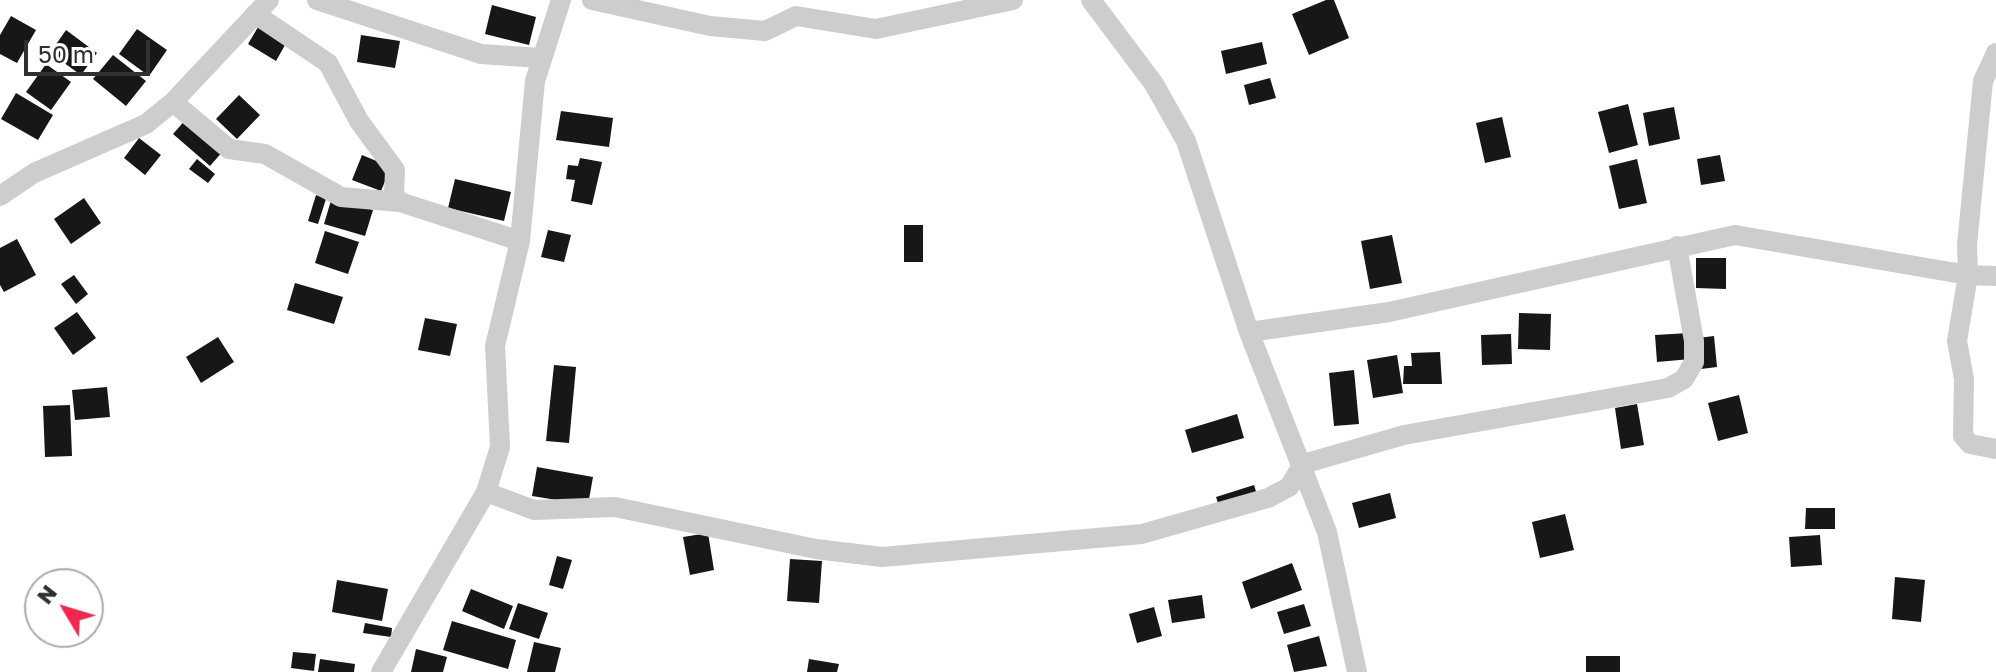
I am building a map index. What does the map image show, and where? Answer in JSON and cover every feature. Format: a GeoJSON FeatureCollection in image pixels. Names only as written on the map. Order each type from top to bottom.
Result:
{"type":"FeatureCollection","features":[{"type":"Feature","properties":{"kind":"street"},"geometry":{"type":"LineString","coordinates":[[317,0],[481,54],[540,58]]}},
{"type":"Feature","properties":{"kind":"street"},"geometry":{"type":"LineString","coordinates":[[381,672],[486,492],[500,447],[495,346],[520,241],[540,58],[561,0]]}},
{"type":"Feature","properties":{"kind":"street"},"geometry":{"type":"LineString","coordinates":[[592,0],[710,26],[765,31],[796,16],[876,29],[1013,0]]}},
{"type":"Feature","properties":{"kind":"street"},"geometry":{"type":"LineString","coordinates":[[1091,0],[1154,84],[1186,141],[1249,332],[1327,532],[1357,672]]}},
{"type":"Feature","properties":{"kind":"street"},"geometry":{"type":"LineString","coordinates":[[0,196],[34,173],[146,124],[173,102],[262,7],[328,63],[359,121],[395,170],[394,194],[400,202]]}},
{"type":"Feature","properties":{"kind":"street"},"geometry":{"type":"LineString","coordinates":[[1996,53],[1983,81],[1967,245],[1968,275],[1957,341],[1964,379],[1960,427],[1970,444],[1996,449]]}},
{"type":"Feature","properties":{"kind":"street"},"geometry":{"type":"LineString","coordinates":[[173,102],[229,149],[265,154],[341,197],[400,202],[520,241]]}},
{"type":"Feature","properties":{"kind":"street"},"geometry":{"type":"LineString","coordinates":[[1249,332],[1389,312],[1717,237],[1750,236],[1968,275],[1996,276]]}},
{"type":"Feature","properties":{"kind":"street"},"geometry":{"type":"LineString","coordinates":[[486,492],[534,510],[615,507],[816,549],[882,557],[1142,534],[1268,498],[1289,487],[1303,464],[1404,435],[1668,388],[1684,379],[1694,362],[1694,341],[1677,246]]}},
{"type":"Feature","properties":{"kind":"building"},"geometry":{"type":"Polygon","coordinates":[[[1326,0],[1334,0],[1349,38],[1309,55],[1292,14],[1326,0]]]}},
{"type":"Feature","properties":{"kind":"building"},"geometry":{"type":"Polygon","coordinates":[[[492,5],[536,17],[529,45],[485,34],[492,5]]]}},
{"type":"Feature","properties":{"kind":"building"},"geometry":{"type":"Polygon","coordinates":[[[11,16],[36,30],[17,63],[0,54],[0,35],[11,16]]]}},
{"type":"Feature","properties":{"kind":"building"},"geometry":{"type":"Polygon","coordinates":[[[261,22],[289,38],[276,61],[248,44],[261,22]]]}},
{"type":"Feature","properties":{"kind":"building"},"geometry":{"type":"Polygon","coordinates":[[[137,29],[167,50],[149,76],[119,54],[137,29]]]}},
{"type":"Feature","properties":{"kind":"building"},"geometry":{"type":"Polygon","coordinates":[[[66,30],[97,53],[81,75],[50,53],[66,30]]]}},
{"type":"Feature","properties":{"kind":"building"},"geometry":{"type":"Polygon","coordinates":[[[361,35],[400,41],[395,68],[357,62],[361,35]]]}},
{"type":"Feature","properties":{"kind":"building"},"geometry":{"type":"Polygon","coordinates":[[[1262,42],[1267,64],[1226,74],[1221,51],[1262,42]]]}},
{"type":"Feature","properties":{"kind":"building"},"geometry":{"type":"Polygon","coordinates":[[[113,55],[146,81],[126,106],[93,79],[113,55]]]}},
{"type":"Feature","properties":{"kind":"building"},"geometry":{"type":"Polygon","coordinates":[[[46,64],[71,82],[51,110],[26,92],[46,64]]]}},
{"type":"Feature","properties":{"kind":"building"},"geometry":{"type":"Polygon","coordinates":[[[1270,78],[1276,98],[1249,105],[1244,85],[1270,78]]]}},
{"type":"Feature","properties":{"kind":"building"},"geometry":{"type":"Polygon","coordinates":[[[16,93],[53,115],[38,140],[1,119],[16,93]]]}},
{"type":"Feature","properties":{"kind":"building"},"geometry":{"type":"Polygon","coordinates":[[[239,95],[260,115],[237,139],[216,119],[239,95]]]}},
{"type":"Feature","properties":{"kind":"building"},"geometry":{"type":"Polygon","coordinates":[[[1628,104],[1638,145],[1609,153],[1598,112],[1628,104]]]}},
{"type":"Feature","properties":{"kind":"building"},"geometry":{"type":"Polygon","coordinates":[[[1674,107],[1680,139],[1649,146],[1643,113],[1674,107]]]}},
{"type":"Feature","properties":{"kind":"building"},"geometry":{"type":"Polygon","coordinates":[[[561,111],[613,118],[609,147],[556,140],[561,111]]]}},
{"type":"Feature","properties":{"kind":"building"},"geometry":{"type":"Polygon","coordinates":[[[1502,117],[1511,157],[1485,163],[1476,123],[1502,117]]]}},
{"type":"Feature","properties":{"kind":"building"},"geometry":{"type":"Polygon","coordinates":[[[187,118],[224,150],[210,166],[173,134],[187,118]]]}},
{"type":"Feature","properties":{"kind":"building"},"geometry":{"type":"Polygon","coordinates":[[[139,138],[161,155],[145,175],[124,158],[139,138]]]}},
{"type":"Feature","properties":{"kind":"building"},"geometry":{"type":"Polygon","coordinates":[[[362,155],[391,167],[381,191],[352,180],[362,155]]]}},
{"type":"Feature","properties":{"kind":"building"},"geometry":{"type":"Polygon","coordinates":[[[1720,155],[1725,181],[1701,185],[1697,159],[1720,155]]]}},
{"type":"Feature","properties":{"kind":"building"},"geometry":{"type":"Polygon","coordinates":[[[580,158],[602,162],[592,205],[571,201],[575,180],[566,179],[568,165],[578,166],[580,158]]]}},
{"type":"Feature","properties":{"kind":"building"},"geometry":{"type":"Polygon","coordinates":[[[197,159],[215,174],[208,183],[189,169],[197,159]]]}},
{"type":"Feature","properties":{"kind":"building"},"geometry":{"type":"Polygon","coordinates":[[[1637,159],[1647,203],[1619,209],[1609,166],[1637,159]]]}},
{"type":"Feature","properties":{"kind":"building"},"geometry":{"type":"Polygon","coordinates":[[[455,179],[511,192],[504,221],[448,208],[455,179]]]}},
{"type":"Feature","properties":{"kind":"building"},"geometry":{"type":"Polygon","coordinates":[[[316,195],[326,199],[318,224],[308,221],[316,195]]]}},
{"type":"Feature","properties":{"kind":"building"},"geometry":{"type":"Polygon","coordinates":[[[332,197],[373,210],[365,236],[324,224],[332,197]]]}},
{"type":"Feature","properties":{"kind":"building"},"geometry":{"type":"Polygon","coordinates":[[[84,198],[101,223],[71,244],[54,219],[84,198]]]}},
{"type":"Feature","properties":{"kind":"building"},"geometry":{"type":"Polygon","coordinates":[[[904,225],[923,225],[923,262],[904,262],[904,225]]]}},
{"type":"Feature","properties":{"kind":"building"},"geometry":{"type":"Polygon","coordinates":[[[548,230],[571,235],[564,262],[541,257],[548,230]]]}},
{"type":"Feature","properties":{"kind":"building"},"geometry":{"type":"Polygon","coordinates":[[[325,231],[359,242],[348,274],[315,263],[325,231]]]}},
{"type":"Feature","properties":{"kind":"building"},"geometry":{"type":"Polygon","coordinates":[[[1392,235],[1402,283],[1370,289],[1361,241],[1392,235]]]}},
{"type":"Feature","properties":{"kind":"building"},"geometry":{"type":"Polygon","coordinates":[[[17,239],[36,275],[4,292],[0,285],[0,248],[17,239]]]}},
{"type":"Feature","properties":{"kind":"building"},"geometry":{"type":"Polygon","coordinates":[[[1696,258],[1726,258],[1726,289],[1696,288],[1696,258]]]}},
{"type":"Feature","properties":{"kind":"building"},"geometry":{"type":"Polygon","coordinates":[[[74,275],[88,294],[76,304],[61,284],[74,275]]]}},
{"type":"Feature","properties":{"kind":"building"},"geometry":{"type":"Polygon","coordinates":[[[295,283],[343,297],[334,324],[287,310],[295,283]]]}},
{"type":"Feature","properties":{"kind":"building"},"geometry":{"type":"Polygon","coordinates":[[[77,312],[96,338],[73,355],[54,328],[77,312]]]}},
{"type":"Feature","properties":{"kind":"building"},"geometry":{"type":"Polygon","coordinates":[[[1519,313],[1551,314],[1550,350],[1518,349],[1519,313]]]}},
{"type":"Feature","properties":{"kind":"building"},"geometry":{"type":"Polygon","coordinates":[[[425,318],[457,324],[450,356],[418,350],[425,318]]]}},
{"type":"Feature","properties":{"kind":"building"},"geometry":{"type":"Polygon","coordinates":[[[1689,333],[1691,359],[1657,362],[1655,335],[1689,333]]]}},
{"type":"Feature","properties":{"kind":"building"},"geometry":{"type":"Polygon","coordinates":[[[1511,334],[1512,364],[1482,365],[1481,335],[1511,334]]]}},
{"type":"Feature","properties":{"kind":"building"},"geometry":{"type":"Polygon","coordinates":[[[1714,336],[1717,367],[1701,369],[1698,338],[1714,336]]]}},
{"type":"Feature","properties":{"kind":"building"},"geometry":{"type":"Polygon","coordinates":[[[218,337],[234,362],[201,383],[186,357],[218,337]]]}},
{"type":"Feature","properties":{"kind":"building"},"geometry":{"type":"Polygon","coordinates":[[[1440,352],[1442,384],[1403,384],[1404,366],[1412,366],[1411,353],[1440,352]]]}},
{"type":"Feature","properties":{"kind":"building"},"geometry":{"type":"Polygon","coordinates":[[[1397,355],[1403,393],[1373,398],[1367,360],[1397,355]]]}},
{"type":"Feature","properties":{"kind":"building"},"geometry":{"type":"Polygon","coordinates":[[[554,365],[576,367],[569,443],[546,441],[554,365]]]}},
{"type":"Feature","properties":{"kind":"building"},"geometry":{"type":"Polygon","coordinates":[[[1354,370],[1359,424],[1334,426],[1329,373],[1354,370]]]}},
{"type":"Feature","properties":{"kind":"building"},"geometry":{"type":"Polygon","coordinates":[[[107,387],[110,417],[75,420],[72,390],[107,387]]]}},
{"type":"Feature","properties":{"kind":"building"},"geometry":{"type":"Polygon","coordinates":[[[1739,395],[1748,433],[1718,441],[1708,403],[1739,395]]]}},
{"type":"Feature","properties":{"kind":"building"},"geometry":{"type":"Polygon","coordinates":[[[1637,404],[1644,445],[1621,449],[1615,408],[1637,404]]]}},
{"type":"Feature","properties":{"kind":"building"},"geometry":{"type":"Polygon","coordinates":[[[70,405],[72,456],[45,457],[43,406],[70,405]]]}},
{"type":"Feature","properties":{"kind":"building"},"geometry":{"type":"Polygon","coordinates":[[[1237,414],[1244,438],[1192,453],[1185,430],[1237,414]]]}},
{"type":"Feature","properties":{"kind":"building"},"geometry":{"type":"Polygon","coordinates":[[[537,467],[593,477],[588,505],[532,496],[537,467]]]}},
{"type":"Feature","properties":{"kind":"building"},"geometry":{"type":"Polygon","coordinates":[[[1254,485],[1258,498],[1220,509],[1216,497],[1254,485]]]}},
{"type":"Feature","properties":{"kind":"building"},"geometry":{"type":"Polygon","coordinates":[[[1390,493],[1396,518],[1359,528],[1352,503],[1390,493]]]}},
{"type":"Feature","properties":{"kind":"building"},"geometry":{"type":"Polygon","coordinates":[[[1806,508],[1835,508],[1835,529],[1805,529],[1806,508]]]}},
{"type":"Feature","properties":{"kind":"building"},"geometry":{"type":"Polygon","coordinates":[[[1565,514],[1574,550],[1540,558],[1532,522],[1565,514]]]}},
{"type":"Feature","properties":{"kind":"building"},"geometry":{"type":"Polygon","coordinates":[[[708,533],[714,570],[690,575],[683,537],[708,533]]]}},
{"type":"Feature","properties":{"kind":"building"},"geometry":{"type":"Polygon","coordinates":[[[1820,535],[1822,565],[1791,567],[1789,537],[1820,535]]]}},
{"type":"Feature","properties":{"kind":"building"},"geometry":{"type":"Polygon","coordinates":[[[557,556],[572,560],[563,589],[549,585],[557,556]]]}},
{"type":"Feature","properties":{"kind":"building"},"geometry":{"type":"Polygon","coordinates":[[[790,559],[822,561],[819,603],[787,601],[790,559]]]}},
{"type":"Feature","properties":{"kind":"building"},"geometry":{"type":"Polygon","coordinates":[[[1292,563],[1302,590],[1251,609],[1242,582],[1292,563]]]}},
{"type":"Feature","properties":{"kind":"building"},"geometry":{"type":"Polygon","coordinates":[[[1895,577],[1925,580],[1921,622],[1892,619],[1895,577]]]}},
{"type":"Feature","properties":{"kind":"building"},"geometry":{"type":"Polygon","coordinates":[[[337,580],[388,589],[382,621],[332,612],[337,580]]]}},
{"type":"Feature","properties":{"kind":"building"},"geometry":{"type":"Polygon","coordinates":[[[471,589],[513,606],[504,629],[462,611],[471,589]]]}},
{"type":"Feature","properties":{"kind":"building"},"geometry":{"type":"Polygon","coordinates":[[[1202,595],[1205,618],[1172,623],[1168,600],[1202,595]]]}},
{"type":"Feature","properties":{"kind":"building"},"geometry":{"type":"Polygon","coordinates":[[[518,603],[548,613],[539,639],[509,629],[518,603]]]}},
{"type":"Feature","properties":{"kind":"building"},"geometry":{"type":"Polygon","coordinates":[[[1304,604],[1311,626],[1284,634],[1277,612],[1304,604]]]}},
{"type":"Feature","properties":{"kind":"building"},"geometry":{"type":"Polygon","coordinates":[[[1154,607],[1162,636],[1137,643],[1129,614],[1154,607]]]}},
{"type":"Feature","properties":{"kind":"building"},"geometry":{"type":"Polygon","coordinates":[[[452,621],[516,640],[508,669],[443,650],[452,621]]]}},
{"type":"Feature","properties":{"kind":"building"},"geometry":{"type":"Polygon","coordinates":[[[365,623],[392,628],[391,637],[363,633],[365,623]]]}},
{"type":"Feature","properties":{"kind":"building"},"geometry":{"type":"Polygon","coordinates":[[[1319,636],[1327,666],[1294,672],[1287,645],[1319,636]]]}},
{"type":"Feature","properties":{"kind":"building"},"geometry":{"type":"Polygon","coordinates":[[[534,642],[561,648],[555,672],[527,672],[534,642]]]}},
{"type":"Feature","properties":{"kind":"building"},"geometry":{"type":"Polygon","coordinates":[[[416,649],[447,657],[443,672],[411,672],[416,649]]]}},
{"type":"Feature","properties":{"kind":"building"},"geometry":{"type":"Polygon","coordinates":[[[293,652],[316,654],[314,671],[291,668],[293,652]]]}},
{"type":"Feature","properties":{"kind":"building"},"geometry":{"type":"Polygon","coordinates":[[[1586,656],[1620,656],[1620,672],[1586,672],[1586,656]]]}},
{"type":"Feature","properties":{"kind":"building"},"geometry":{"type":"Polygon","coordinates":[[[320,659],[355,664],[354,672],[318,672],[320,659]]]}},
{"type":"Feature","properties":{"kind":"building"},"geometry":{"type":"Polygon","coordinates":[[[809,659],[839,664],[837,672],[807,672],[809,659]]]}}]}
